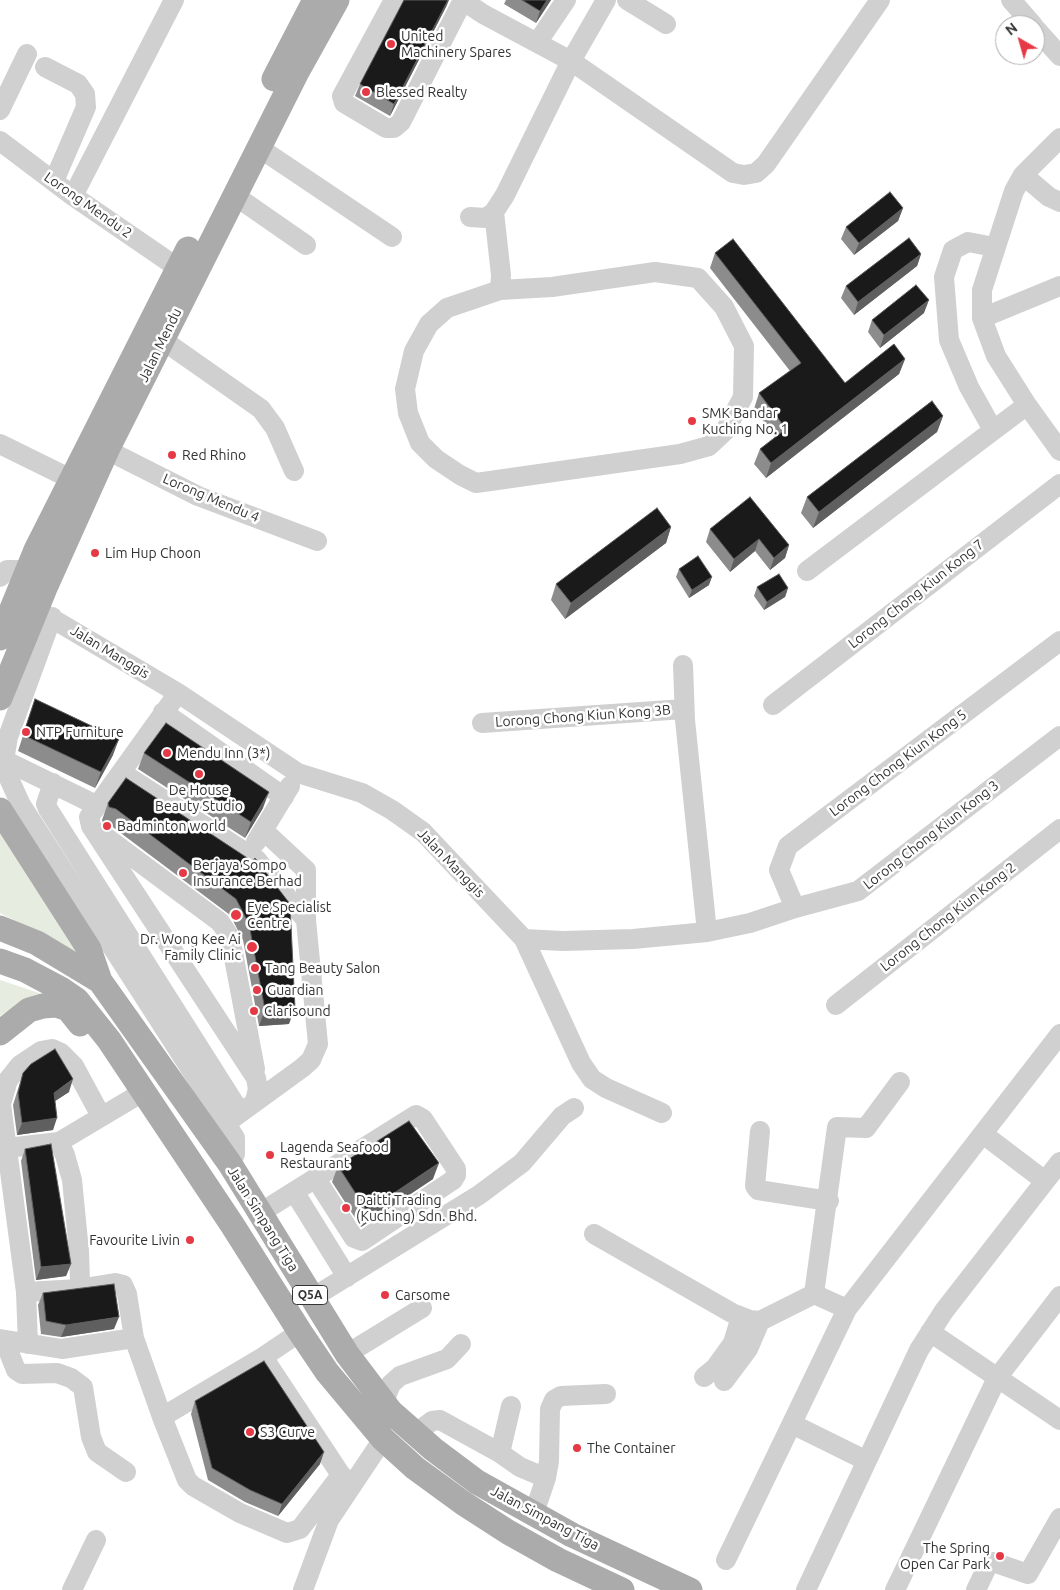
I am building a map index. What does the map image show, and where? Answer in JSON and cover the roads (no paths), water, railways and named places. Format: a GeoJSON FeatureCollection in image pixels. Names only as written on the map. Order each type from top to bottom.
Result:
{"type":"FeatureCollection","features":[{"type":"Feature","properties":{"kind":"main road","name":"Jalan Mendu"},"geometry":{"type":"LineString","coordinates":[[1,630],[71,479],[315,0]]}},
{"type":"Feature","properties":{"kind":"main road","name":"Jalan Mendu"},"geometry":{"type":"LineString","coordinates":[[0,698],[44,613],[107,450],[164,341],[258,147],[337,0]]}},
{"type":"Feature","properties":{"kind":"main road"},"geometry":{"type":"LineString","coordinates":[[0,810],[89,949],[100,980]]}},
{"type":"Feature","properties":{"kind":"main road","name":"Jalan Simpang Tiga"},"geometry":{"type":"LineString","coordinates":[[0,928],[37,943],[100,980],[211,1103],[230,1164],[347,1354],[383,1404],[433,1449],[477,1482],[572,1535],[690,1590]]}},
{"type":"Feature","properties":{"kind":"main road","name":"Jalan Simpang Tiga"},"geometry":{"type":"LineString","coordinates":[[0,961],[46,981],[77,1000],[109,1040],[233,1226],[327,1372],[382,1439],[415,1468],[500,1527],[558,1560],[622,1590]]}},
{"type":"Feature","properties":{"kind":"main road"},"geometry":{"type":"LineString","coordinates":[[0,1033],[30,1010],[56,1005],[68,1010],[99,1046],[129,1070]]}},
{"type":"Feature","properties":{"kind":"street"},"geometry":{"type":"LineString","coordinates":[[73,196],[174,0]]}},
{"type":"Feature","properties":{"kind":"street"},"geometry":{"type":"LineString","coordinates":[[394,0],[342,96],[344,103],[386,128],[394,128],[401,122],[463,0],[487,7],[537,43],[571,60],[733,173],[744,175],[756,173],[766,164],[880,0]]}},
{"type":"Feature","properties":{"kind":"street"},"geometry":{"type":"LineString","coordinates":[[537,43],[566,0]]}},
{"type":"Feature","properties":{"kind":"street"},"geometry":{"type":"LineString","coordinates":[[470,217],[486,218],[494,212],[505,195],[548,104],[606,0]]}},
{"type":"Feature","properties":{"kind":"street"},"geometry":{"type":"LineString","coordinates":[[627,0],[666,24]]}},
{"type":"Feature","properties":{"kind":"street"},"geometry":{"type":"LineString","coordinates":[[1011,0],[1024,15]]}},
{"type":"Feature","properties":{"kind":"street"},"geometry":{"type":"LineString","coordinates":[[1045,39],[1060,56]]}},
{"type":"Feature","properties":{"kind":"street"},"geometry":{"type":"LineString","coordinates":[[0,110],[27,54]]}},
{"type":"Feature","properties":{"kind":"street"},"geometry":{"type":"LineString","coordinates":[[44,67],[78,84],[85,94],[86,107],[54,182]]}},
{"type":"Feature","properties":{"kind":"street"},"geometry":{"type":"LineString","coordinates":[[1060,138],[1024,175],[1011,199],[994,247],[982,290],[982,318],[996,356],[1027,405],[1055,431],[1060,451]]}},
{"type":"Feature","properties":{"kind":"street","name":"Lorong Mendu 2"},"geometry":{"type":"LineString","coordinates":[[0,141],[73,196],[178,268]]}},
{"type":"Feature","properties":{"kind":"street"},"geometry":{"type":"LineString","coordinates":[[258,147],[392,237]]}},
{"type":"Feature","properties":{"kind":"street"},"geometry":{"type":"LineString","coordinates":[[1024,175],[1049,197],[1060,202]]}},
{"type":"Feature","properties":{"kind":"street"},"geometry":{"type":"LineString","coordinates":[[234,195],[306,246]]}},
{"type":"Feature","properties":{"kind":"street"},"geometry":{"type":"LineString","coordinates":[[494,212],[501,275],[500,290]]}},
{"type":"Feature","properties":{"kind":"street"},"geometry":{"type":"LineString","coordinates":[[993,430],[969,387],[949,340],[944,277],[953,250],[968,242],[994,247]]}},
{"type":"Feature","properties":{"kind":"street"},"geometry":{"type":"LineString","coordinates":[[655,272],[698,278],[724,307],[744,346],[743,397],[725,431],[709,446],[680,454],[476,483],[460,475],[436,459],[420,443],[408,413],[405,389],[414,351],[429,324],[447,308],[500,290],[552,287],[655,272]]}},
{"type":"Feature","properties":{"kind":"street"},"geometry":{"type":"LineString","coordinates":[[982,318],[1060,286]]}},
{"type":"Feature","properties":{"kind":"street"},"geometry":{"type":"LineString","coordinates":[[164,341],[262,409],[275,428],[294,470]]}},
{"type":"Feature","properties":{"kind":"street"},"geometry":{"type":"LineString","coordinates":[[807,571],[1027,405]]}},
{"type":"Feature","properties":{"kind":"street"},"geometry":{"type":"LineString","coordinates":[[0,444],[71,479]]}},
{"type":"Feature","properties":{"kind":"street","name":"Lorong Mendu 4"},"geometry":{"type":"LineString","coordinates":[[107,450],[198,496],[317,541]]}},
{"type":"Feature","properties":{"kind":"street","name":"Lorong Chong Kiun Kong 7"},"geometry":{"type":"LineString","coordinates":[[773,705],[1060,484]]}},
{"type":"Feature","properties":{"kind":"street"},"geometry":{"type":"LineString","coordinates":[[0,577],[7,570],[28,570]]}},
{"type":"Feature","properties":{"kind":"street"},"geometry":{"type":"LineString","coordinates":[[44,613],[8,737],[4,760],[7,774],[21,805],[211,1103],[240,1112]]}},
{"type":"Feature","properties":{"kind":"street","name":"Jalan Manggis"},"geometry":{"type":"LineString","coordinates":[[44,613],[178,693],[298,773],[362,793],[392,810],[423,832],[524,939],[581,1063],[592,1079],[606,1088],[662,1113]]}},
{"type":"Feature","properties":{"kind":"street","name":"Lorong Chong Kiun Kong 5"},"geometry":{"type":"LineString","coordinates":[[795,908],[779,870],[788,846],[1060,641]]}},
{"type":"Feature","properties":{"kind":"street"},"geometry":{"type":"LineString","coordinates":[[682,665],[684,709],[707,932]]}},
{"type":"Feature","properties":{"kind":"street"},"geometry":{"type":"LineString","coordinates":[[178,693],[89,817],[92,826],[256,1078]]}},
{"type":"Feature","properties":{"kind":"street","name":"Lorong Chong Kiun Kong 3B"},"geometry":{"type":"LineString","coordinates":[[482,723],[684,709]]}},
{"type":"Feature","properties":{"kind":"street"},"geometry":{"type":"LineString","coordinates":[[163,712],[284,797]]}},
{"type":"Feature","properties":{"kind":"street","name":"Lorong Chong Kiun Kong 3"},"geometry":{"type":"LineString","coordinates":[[524,939],[563,941],[633,939],[707,932],[750,923],[795,908],[858,891],[1060,736]]}},
{"type":"Feature","properties":{"kind":"street"},"geometry":{"type":"LineString","coordinates":[[4,760],[96,806]]}},
{"type":"Feature","properties":{"kind":"street"},"geometry":{"type":"LineString","coordinates":[[122,773],[248,854],[262,866],[306,920]]}},
{"type":"Feature","properties":{"kind":"street"},"geometry":{"type":"LineString","coordinates":[[248,854],[298,773]]}},
{"type":"Feature","properties":{"kind":"street"},"geometry":{"type":"LineString","coordinates":[[53,783],[46,804],[48,810],[211,1103]]}},
{"type":"Feature","properties":{"kind":"street"},"geometry":{"type":"LineString","coordinates":[[92,826],[220,922],[230,937],[258,1089],[240,1112],[235,1138],[235,1154],[230,1164]]}},
{"type":"Feature","properties":{"kind":"street","name":"Lorong Chong Kiun Kong 2"},"geometry":{"type":"LineString","coordinates":[[836,1005],[1060,829]]}},
{"type":"Feature","properties":{"kind":"street"},"geometry":{"type":"LineString","coordinates":[[240,1112],[302,1068],[311,1060],[318,1044],[306,920],[306,870],[263,830]]}},
{"type":"Feature","properties":{"kind":"street"},"geometry":{"type":"LineString","coordinates":[[726,1560],[847,1309],[1060,1034]]}},
{"type":"Feature","properties":{"kind":"street"},"geometry":{"type":"LineString","coordinates":[[101,1116],[74,1066],[61,1052],[52,1049],[41,1051],[20,1065],[8,1080],[1,1104],[26,1292],[12,1341],[10,1355],[16,1370],[22,1374],[57,1373],[71,1378],[83,1387],[92,1437],[97,1452],[126,1472]]}},
{"type":"Feature","properties":{"kind":"street"},"geometry":{"type":"LineString","coordinates":[[814,1294],[829,1201],[837,1127],[866,1128],[872,1124],[900,1082]]}},
{"type":"Feature","properties":{"kind":"street"},"geometry":{"type":"LineString","coordinates":[[7,1148],[59,1142],[143,1092]]}},
{"type":"Feature","properties":{"kind":"street"},"geometry":{"type":"LineString","coordinates":[[312,1298],[479,1195],[515,1168],[562,1116],[574,1108]]}},
{"type":"Feature","properties":{"kind":"street"},"geometry":{"type":"LineString","coordinates":[[260,1213],[295,1193],[316,1179],[416,1115],[423,1119],[456,1169],[456,1175],[453,1180],[362,1241],[354,1238],[316,1179]]}},
{"type":"Feature","properties":{"kind":"street"},"geometry":{"type":"LineString","coordinates":[[760,1131],[755,1186],[758,1190],[829,1201]]}},
{"type":"Feature","properties":{"kind":"street"},"geometry":{"type":"LineString","coordinates":[[983,1134],[1045,1181]]}},
{"type":"Feature","properties":{"kind":"street"},"geometry":{"type":"LineString","coordinates":[[59,1142],[72,1180],[80,1251],[80,1282],[78,1289]]}},
{"type":"Feature","properties":{"kind":"street"},"geometry":{"type":"LineString","coordinates":[[806,1590],[865,1460],[918,1350],[1060,1162]]}},
{"type":"Feature","properties":{"kind":"street"},"geometry":{"type":"LineString","coordinates":[[295,1193],[346,1277]]}},
{"type":"Feature","properties":{"kind":"street"},"geometry":{"type":"LineString","coordinates":[[594,1234],[751,1319]]}},
{"type":"Feature","properties":{"kind":"street"},"geometry":{"type":"LineString","coordinates":[[26,1292],[78,1289],[115,1282],[123,1285],[127,1294],[134,1338],[187,1480],[193,1486],[240,1513],[286,1534],[300,1529],[347,1480],[382,1439]]}},
{"type":"Feature","properties":{"kind":"street"},"geometry":{"type":"LineString","coordinates":[[704,1377],[715,1368],[751,1319],[814,1294],[847,1309]]}},
{"type":"Feature","properties":{"kind":"street"},"geometry":{"type":"LineString","coordinates":[[895,1590],[997,1378],[1060,1296]]}},
{"type":"Feature","properties":{"kind":"street"},"geometry":{"type":"LineString","coordinates":[[347,1354],[422,1308]]}},
{"type":"Feature","properties":{"kind":"street"},"geometry":{"type":"LineString","coordinates":[[724,1381],[748,1349],[751,1319]]}},
{"type":"Feature","properties":{"kind":"street"},"geometry":{"type":"LineString","coordinates":[[162,1417],[264,1357],[300,1332]]}},
{"type":"Feature","properties":{"kind":"street"},"geometry":{"type":"LineString","coordinates":[[930,1332],[1060,1420]]}},
{"type":"Feature","properties":{"kind":"street"},"geometry":{"type":"LineString","coordinates":[[12,1341],[62,1349],[134,1338]]}},
{"type":"Feature","properties":{"kind":"street"},"geometry":{"type":"LineString","coordinates":[[383,1404],[391,1384],[400,1376],[447,1359],[461,1344]]}},
{"type":"Feature","properties":{"kind":"street"},"geometry":{"type":"LineString","coordinates":[[264,1357],[347,1480]]}},
{"type":"Feature","properties":{"kind":"street"},"geometry":{"type":"LineString","coordinates":[[534,1513],[546,1478],[550,1409],[554,1400],[561,1396],[606,1394]]}},
{"type":"Feature","properties":{"kind":"street"},"geometry":{"type":"LineString","coordinates":[[500,1453],[511,1406]]}},
{"type":"Feature","properties":{"kind":"street"},"geometry":{"type":"LineString","coordinates":[[416,1432],[432,1421],[440,1420],[500,1453],[520,1467],[546,1478]]}},
{"type":"Feature","properties":{"kind":"street"},"geometry":{"type":"LineString","coordinates":[[792,1424],[865,1460]]}},
{"type":"Feature","properties":{"kind":"street"},"geometry":{"type":"LineString","coordinates":[[303,1590],[329,1520],[347,1480]]}},
{"type":"Feature","properties":{"kind":"street"},"geometry":{"type":"LineString","coordinates":[[976,1590],[987,1567],[993,1562],[1028,1574],[1060,1518]]}},
{"type":"Feature","properties":{"kind":"street"},"geometry":{"type":"LineString","coordinates":[[72,1590],[96,1540]]}},
{"type":"Feature","properties":{"kind":"place","name":"United Machinery Spares"},"geometry":{"type":"Point","coordinates":[391,44]}},
{"type":"Feature","properties":{"kind":"place","name":"Blessed Realty"},"geometry":{"type":"Point","coordinates":[366,92]}},
{"type":"Feature","properties":{"kind":"place","name":"SMK Bandar Kuching No. 1"},"geometry":{"type":"Point","coordinates":[692,421]}},
{"type":"Feature","properties":{"kind":"place","name":"Red Rhino"},"geometry":{"type":"Point","coordinates":[172,455]}},
{"type":"Feature","properties":{"kind":"place","name":"Lim Hup Choon"},"geometry":{"type":"Point","coordinates":[95,553]}},
{"type":"Feature","properties":{"kind":"place","name":"NTP Furniture"},"geometry":{"type":"Point","coordinates":[26,732]}},
{"type":"Feature","properties":{"kind":"place","name":"Mendu Inn (3*)"},"geometry":{"type":"Point","coordinates":[167,753]}},
{"type":"Feature","properties":{"kind":"place","name":"De House Beauty Studio"},"geometry":{"type":"Point","coordinates":[199,774]}},
{"type":"Feature","properties":{"kind":"place","name":"Badminton world"},"geometry":{"type":"Point","coordinates":[107,826]}},
{"type":"Feature","properties":{"kind":"place","name":"Berjaya Sompo Insurance Berhad"},"geometry":{"type":"Point","coordinates":[183,873]}},
{"type":"Feature","properties":{"kind":"place","name":"Eye Specialist Centre"},"geometry":{"type":"Point","coordinates":[236,915]}},
{"type":"Feature","properties":{"kind":"place","name":"Dr. Wong Kee Ai Family Clinic"},"geometry":{"type":"Point","coordinates":[252,947]}},
{"type":"Feature","properties":{"kind":"place","name":"Tang Beauty Salon"},"geometry":{"type":"Point","coordinates":[255,968]}},
{"type":"Feature","properties":{"kind":"place","name":"Guardian"},"geometry":{"type":"Point","coordinates":[257,990]}},
{"type":"Feature","properties":{"kind":"place","name":"Clarisound"},"geometry":{"type":"Point","coordinates":[254,1011]}},
{"type":"Feature","properties":{"kind":"place","name":"Lagenda Seafood Restaurant"},"geometry":{"type":"Point","coordinates":[270,1155]}},
{"type":"Feature","properties":{"kind":"place","name":"Daitti Trading (Kuching) Sdn. Bhd."},"geometry":{"type":"Point","coordinates":[346,1208]}},
{"type":"Feature","properties":{"kind":"place","name":"Favourite Livin"},"geometry":{"type":"Point","coordinates":[190,1240]}},
{"type":"Feature","properties":{"kind":"place","name":"Carsome"},"geometry":{"type":"Point","coordinates":[385,1295]}},
{"type":"Feature","properties":{"kind":"place","name":"S3 Curve"},"geometry":{"type":"Point","coordinates":[250,1432]}},
{"type":"Feature","properties":{"kind":"place","name":"The Container"},"geometry":{"type":"Point","coordinates":[577,1448]}},
{"type":"Feature","properties":{"kind":"place","name":"The Spring Open Car Park"},"geometry":{"type":"Point","coordinates":[1000,1556]}}]}
